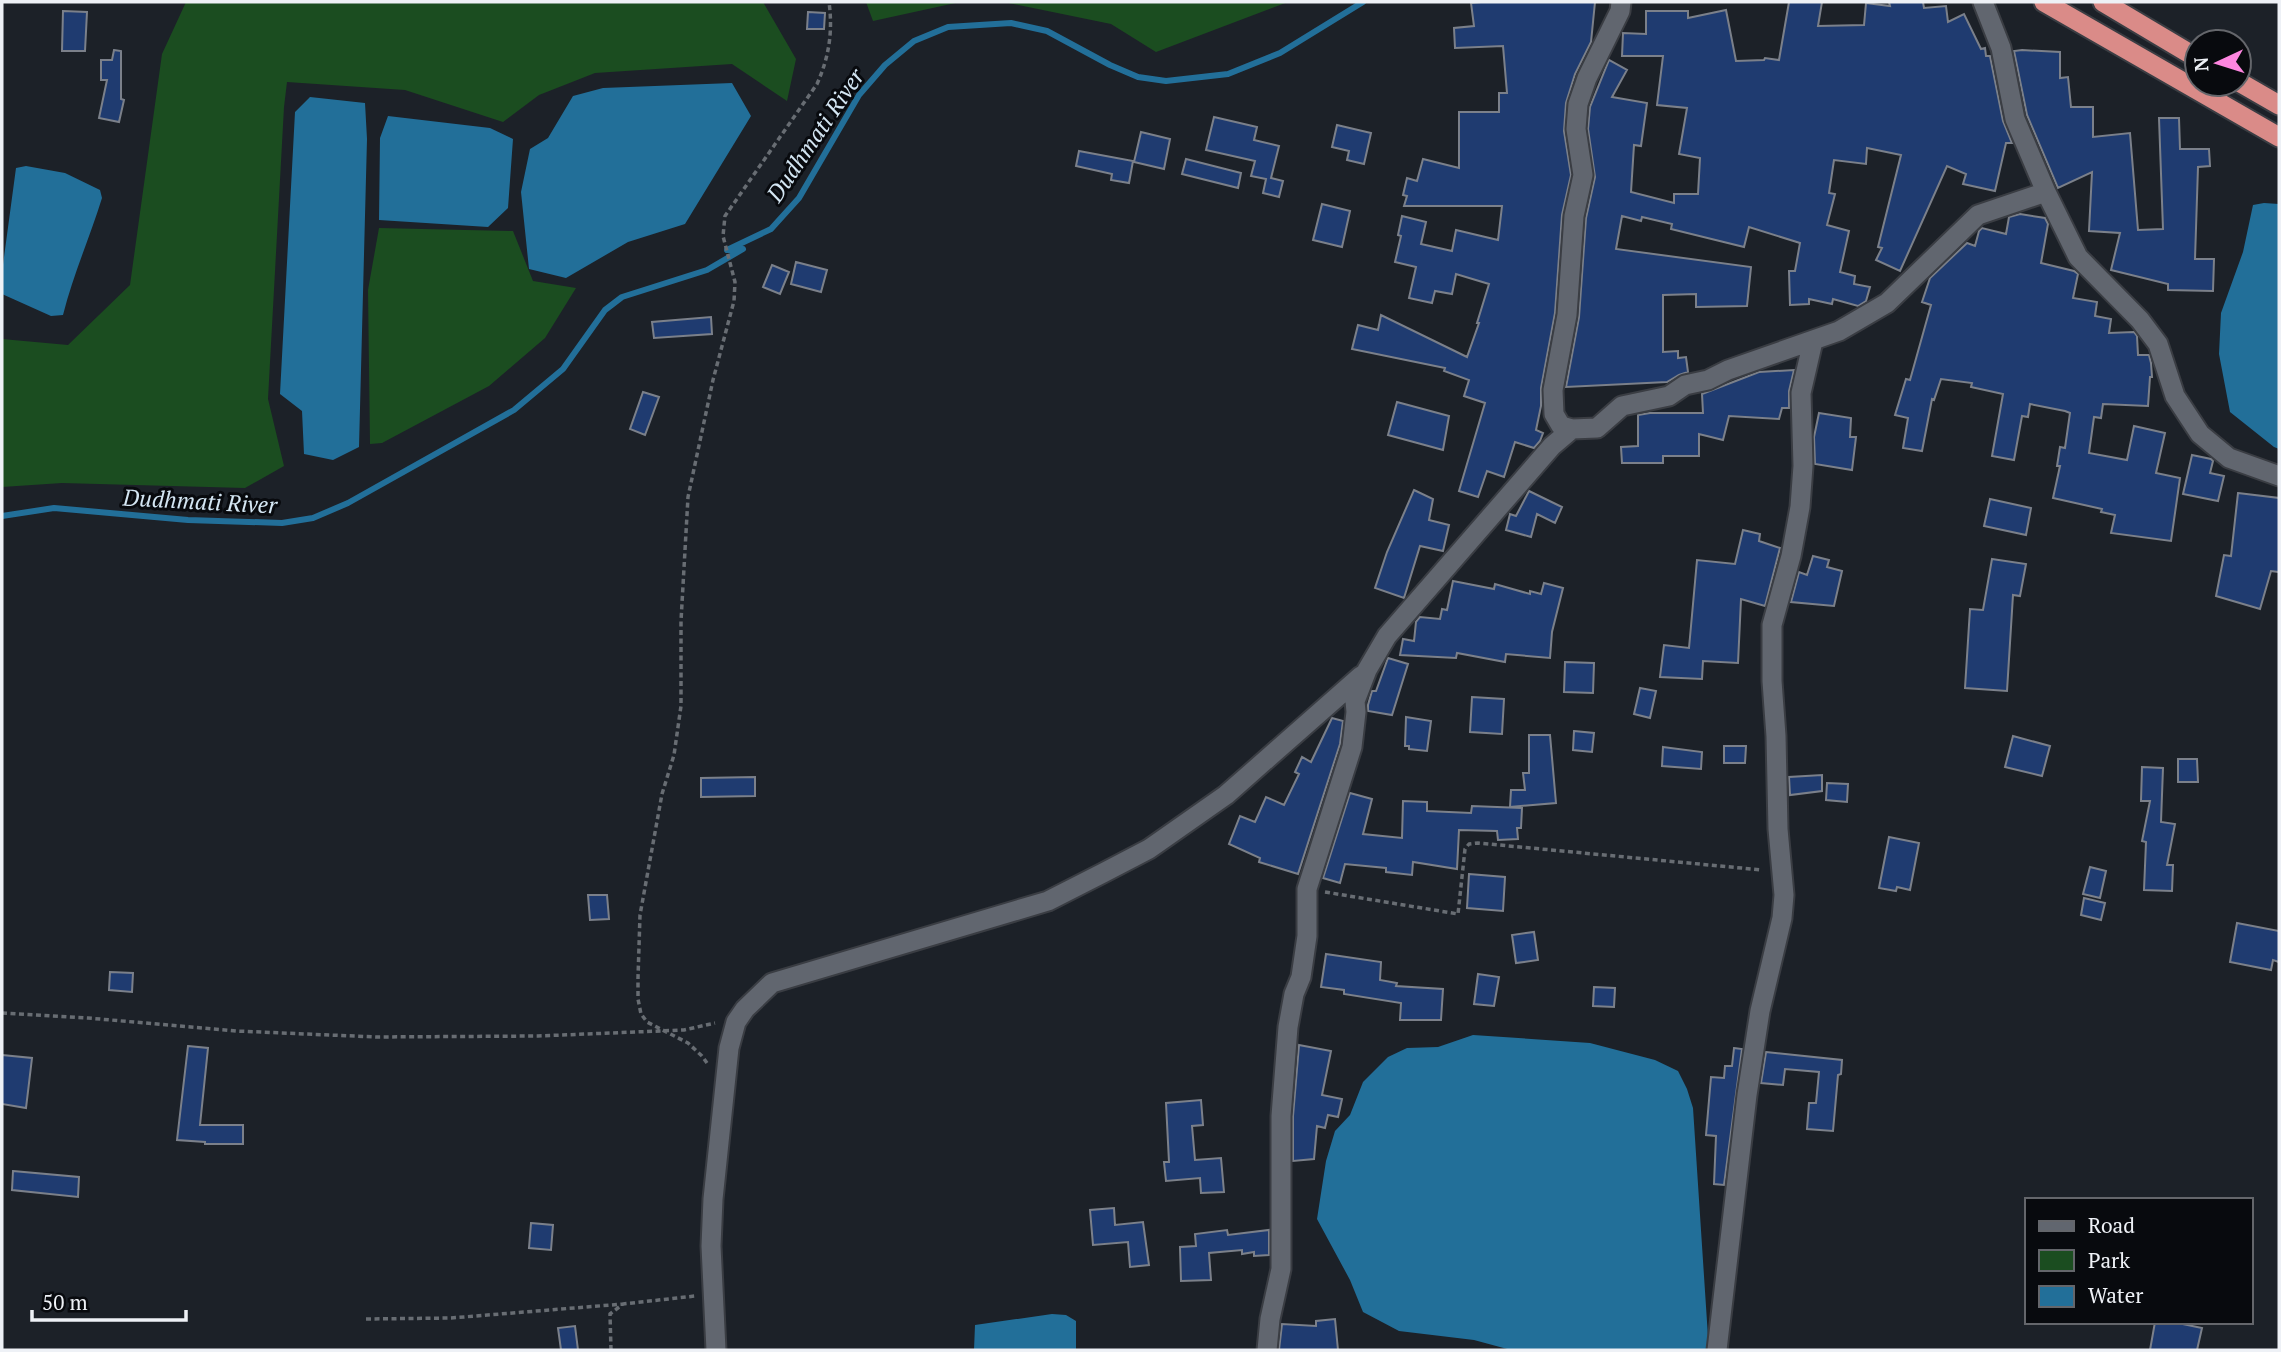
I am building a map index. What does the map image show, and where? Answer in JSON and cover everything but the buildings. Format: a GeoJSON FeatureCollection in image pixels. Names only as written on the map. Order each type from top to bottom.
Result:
{"type":"FeatureCollection","features":[{"type":"Feature","properties":{"kind":"highway"},"geometry":{"type":"LineString","coordinates":[[2043,2],[2279,137]]}},
{"type":"Feature","properties":{"kind":"highway"},"geometry":{"type":"LineString","coordinates":[[2103,2],[2183,50]]}},
{"type":"Feature","properties":{"kind":"highway"},"geometry":{"type":"LineString","coordinates":[[2253,90],[2279,105]]}},
{"type":"Feature","properties":{"kind":"street"},"geometry":{"type":"LineString","coordinates":[[1620,2],[1620,11],[1587,78],[1578,104],[1576,130],[1583,175],[1574,216],[1567,315],[1553,390],[1554,414],[1561,426],[1572,429],[1597,428],[1622,406],[1669,396],[1685,385],[1708,380],[1728,370],[1839,331],[1886,303],[1978,215],[2046,192]]}},
{"type":"Feature","properties":{"kind":"street"},"geometry":{"type":"LineString","coordinates":[[1983,2],[2001,48],[2015,119],[2046,192],[2078,257],[2140,320],[2158,344],[2175,396],[2200,433],[2229,458],[2279,476]]}},
{"type":"Feature","properties":{"kind":"street"},"geometry":{"type":"LineString","coordinates":[[1717,1350],[1728,1246],[1760,1011],[1782,918],[1784,895],[1772,681],[1772,625],[1791,556],[1800,507],[1803,466],[1801,393],[1813,341]]}},
{"type":"Feature","properties":{"kind":"street"},"geometry":{"type":"LineString","coordinates":[[1267,1350],[1270,1319],[1281,1269],[1281,1116],[1288,1027],[1294,994],[1301,977],[1307,936],[1307,889],[1352,747],[1355,701],[1367,670],[1387,636],[1552,446],[1572,429]]}},
{"type":"Feature","properties":{"kind":"street"},"geometry":{"type":"LineString","coordinates":[[716,1350],[711,1245],[713,1199],[729,1048],[736,1022],[746,1009],[772,984],[1048,901],[1149,849],[1226,795],[1367,670]]}},
{"type":"Feature","properties":{"kind":"path"},"geometry":{"type":"LineString","coordinates":[[709,1068],[702,1056],[688,1043],[647,1022],[641,1014],[638,999],[640,915],[662,794],[674,755],[681,706],[681,621],[688,497],[713,380],[734,301],[735,282],[723,236],[725,216],[817,84],[825,66],[831,32],[829,2]]}},
{"type":"Feature","properties":{"kind":"path"},"geometry":{"type":"LineString","coordinates":[[1307,889],[1458,914],[1465,849],[1469,844],[1478,843],[1750,870],[1781,869]]}},
{"type":"Feature","properties":{"kind":"path"},"geometry":{"type":"LineString","coordinates":[[2,1013],[236,1031],[376,1037],[538,1036],[684,1030],[713,1024],[746,1009]]}},
{"type":"Feature","properties":{"kind":"path"},"geometry":{"type":"LineString","coordinates":[[366,1319],[452,1318],[697,1296],[713,1278]]}},
{"type":"Feature","properties":{"kind":"path"},"geometry":{"type":"LineString","coordinates":[[611,1350],[610,1314],[623,1304]]}},
{"type":"Feature","properties":{"kind":"green space"},"geometry":{"type":"Polygon","coordinates":[[[186,2],[763,2],[796,59],[787,101],[732,64],[595,73],[539,95],[503,122],[405,90],[287,82],[268,399],[284,466],[245,488],[62,483],[2,487],[2,339],[68,345],[130,285],[162,54],[186,2]]]}},
{"type":"Feature","properties":{"kind":"green space"},"geometry":{"type":"Polygon","coordinates":[[[866,2],[960,2],[873,21],[866,2]]]}},
{"type":"Feature","properties":{"kind":"green space"},"geometry":{"type":"Polygon","coordinates":[[[1004,2],[1288,2],[1156,52],[1111,24],[1004,2]]]}},
{"type":"Feature","properties":{"kind":"green space"},"geometry":{"type":"Polygon","coordinates":[[[379,228],[513,231],[533,281],[576,288],[545,338],[489,386],[382,443],[370,444],[368,290],[379,228]]]}},
{"type":"Feature","properties":{"kind":"water"},"geometry":{"type":"Polygon","coordinates":[[[732,83],[751,116],[685,224],[628,242],[566,278],[529,269],[521,192],[530,149],[548,138],[573,96],[603,88],[732,83]]]}},
{"type":"Feature","properties":{"kind":"water"},"geometry":{"type":"Polygon","coordinates":[[[310,97],[365,103],[367,139],[359,447],[333,460],[304,454],[302,411],[280,394],[295,112],[310,97]]]}},
{"type":"Feature","properties":{"kind":"water"},"geometry":{"type":"Polygon","coordinates":[[[388,116],[490,128],[513,139],[508,208],[488,227],[379,220],[380,138],[388,116]]]}},
{"type":"Feature","properties":{"kind":"water"},"geometry":{"type":"Polygon","coordinates":[[[26,166],[65,173],[100,190],[102,198],[63,315],[51,316],[2,294],[2,272],[16,168],[26,166]]]}},
{"type":"Feature","properties":{"kind":"water"},"geometry":{"type":"Polygon","coordinates":[[[2279,204],[2279,449],[2230,412],[2219,354],[2221,313],[2243,252],[2253,205],[2279,204]]]}},
{"type":"Feature","properties":{"kind":"water"},"geometry":{"type":"Polygon","coordinates":[[[1473,1035],[1590,1043],[1655,1060],[1678,1071],[1693,1108],[1707,1350],[1511,1350],[1474,1340],[1399,1331],[1363,1312],[1350,1280],[1317,1219],[1326,1161],[1335,1131],[1350,1115],[1363,1082],[1388,1057],[1407,1048],[1438,1047],[1473,1035]]]}},
{"type":"Feature","properties":{"kind":"water"},"geometry":{"type":"Polygon","coordinates":[[[1052,1314],[1066,1315],[1076,1321],[1076,1350],[974,1350],[975,1325],[1052,1314]]]}},
{"type":"Feature","properties":{"kind":"waterway","name":"Dudhmati River"},"geometry":{"type":"LineString","coordinates":[[2,516],[54,508],[188,520],[282,523],[313,518],[348,503],[514,410],[563,369],[605,310],[622,297],[707,270],[743,249],[727,250],[771,229],[799,198],[859,95],[885,65],[914,41],[948,27],[1011,23],[1047,31],[1138,77],[1166,81],[1228,74],[1280,53],[1363,2]]}}]}
